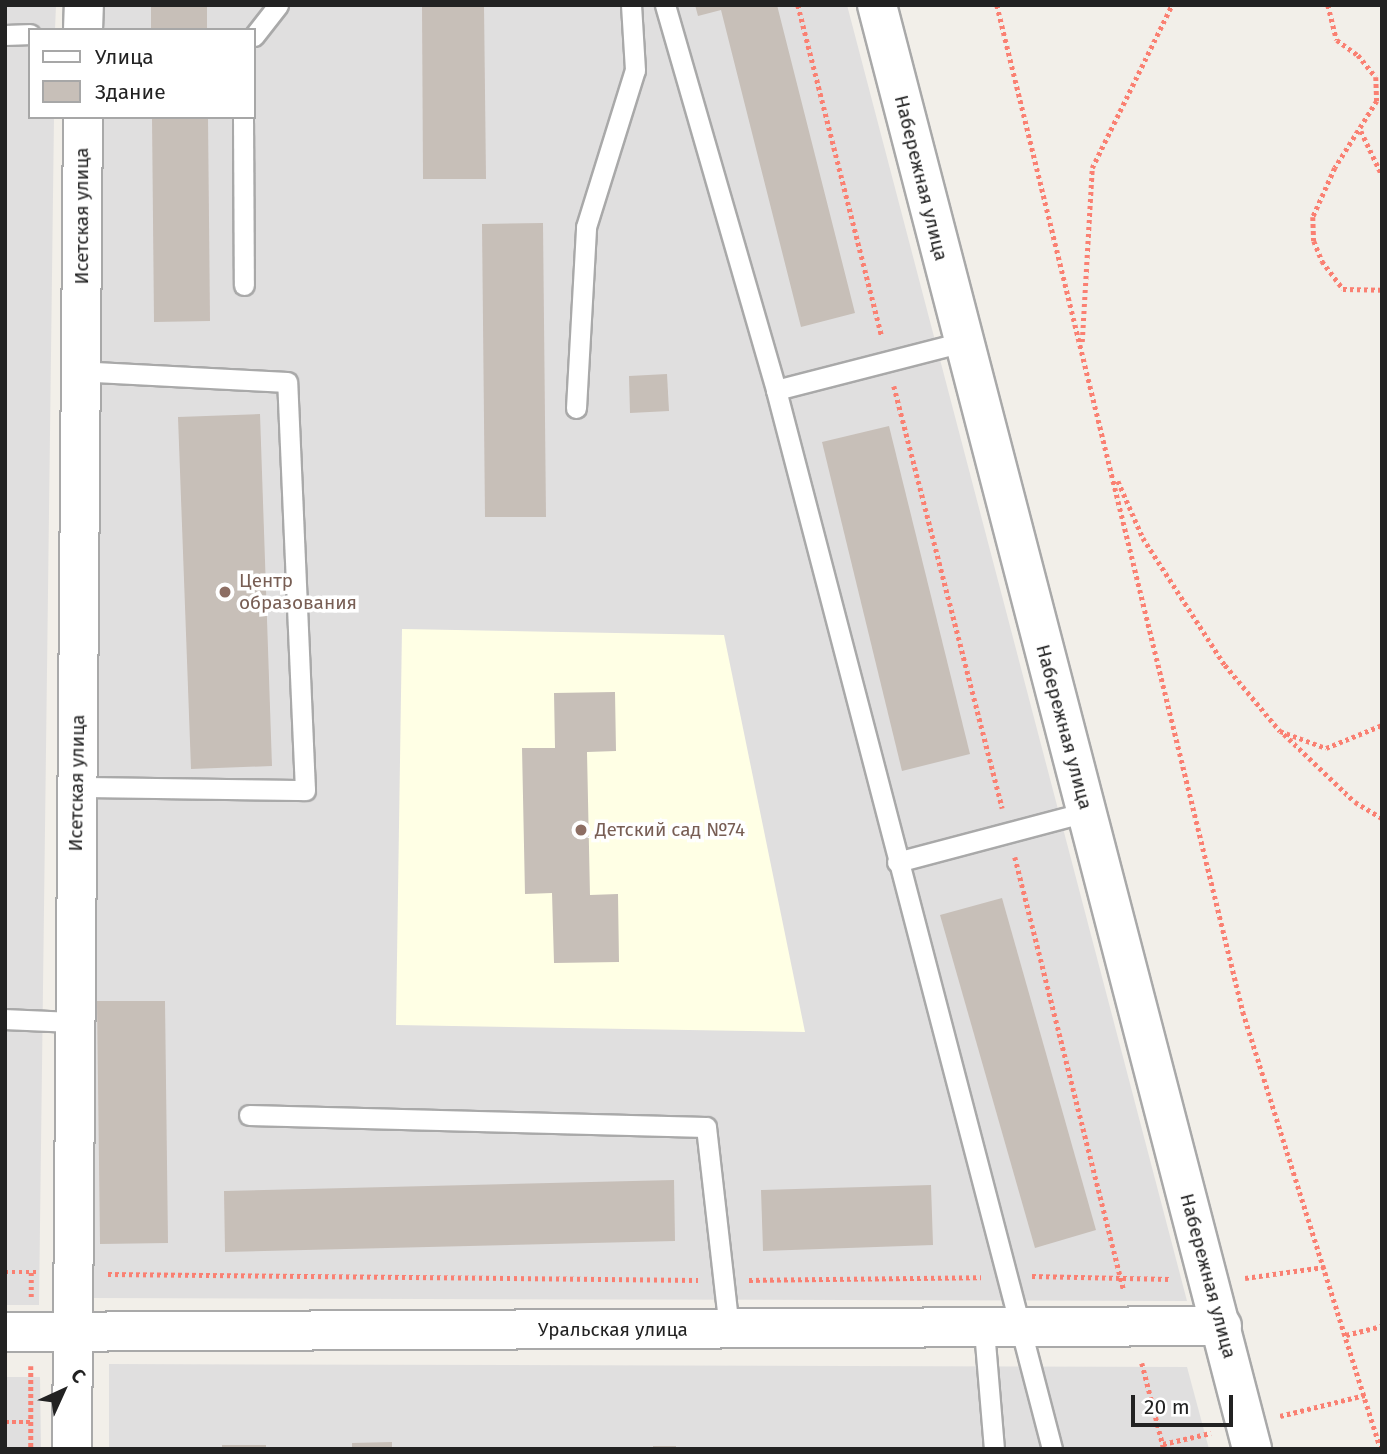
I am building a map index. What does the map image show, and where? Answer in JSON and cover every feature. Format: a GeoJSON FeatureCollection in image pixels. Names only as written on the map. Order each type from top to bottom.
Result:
{"type":"FeatureCollection","features":[{"type":"Feature","properties":{"kind":"street"},"geometry":{"type":"LineString","coordinates":[[83,28],[84,5]]}},
{"type":"Feature","properties":{"kind":"street","name":"Набережная улица"},"geometry":{"type":"LineString","coordinates":[[877,5],[962,342],[1249,1436]]}},
{"type":"Feature","properties":{"kind":"street","name":"Исетская улица"},"geometry":{"type":"LineString","coordinates":[[72,1449],[83,119]]}},
{"type":"Feature","properties":{"kind":"street","name":"Уральская улица"},"geometry":{"type":"LineString","coordinates":[[5,1332],[1222,1326]]}},
{"type":"Feature","properties":{"kind":"lane"},"geometry":{"type":"LineString","coordinates":[[256,33],[278,5]]}},
{"type":"Feature","properties":{"kind":"lane"},"geometry":{"type":"LineString","coordinates":[[576,408],[586,227],[635,70],[631,5]]}},
{"type":"Feature","properties":{"kind":"lane"},"geometry":{"type":"LineString","coordinates":[[665,5],[776,390],[897,862],[1010,1276],[1052,1449]]}},
{"type":"Feature","properties":{"kind":"lane"},"geometry":{"type":"LineString","coordinates":[[5,35],[28,34]]}},
{"type":"Feature","properties":{"kind":"lane"},"geometry":{"type":"LineString","coordinates":[[243,119],[244,285]]}},
{"type":"Feature","properties":{"kind":"lane"},"geometry":{"type":"LineString","coordinates":[[776,390],[962,342]]}},
{"type":"Feature","properties":{"kind":"lane"},"geometry":{"type":"LineString","coordinates":[[77,787],[304,790],[286,382],[80,371]]}},
{"type":"Feature","properties":{"kind":"lane"},"geometry":{"type":"LineString","coordinates":[[897,862],[1086,812]]}},
{"type":"Feature","properties":{"kind":"lane"},"geometry":{"type":"LineString","coordinates":[[5,1019],[75,1022]]}},
{"type":"Feature","properties":{"kind":"lane"},"geometry":{"type":"LineString","coordinates":[[250,1115],[706,1127],[729,1330]]}},
{"type":"Feature","properties":{"kind":"lane"},"geometry":{"type":"LineString","coordinates":[[984,1329],[994,1449]]}},
{"type":"Feature","properties":{"kind":"path"},"geometry":{"type":"LineString","coordinates":[[798,5],[1163,1447],[1249,1436],[1364,1395]]}},
{"type":"Feature","properties":{"kind":"path"},"geometry":{"type":"LineString","coordinates":[[997,5],[1115,476],[1243,1013],[1381,1449]]}},
{"type":"Feature","properties":{"kind":"path"},"geometry":{"type":"LineString","coordinates":[[1081,347],[1093,169],[1172,5]]}},
{"type":"Feature","properties":{"kind":"path"},"geometry":{"type":"LineString","coordinates":[[1328,5],[1337,40],[1358,55],[1376,77],[1377,101],[1361,131],[1335,168],[1313,217],[1314,242],[1322,261],[1343,289],[1382,290]]}},
{"type":"Feature","properties":{"kind":"path"},"geometry":{"type":"LineString","coordinates":[[1361,131],[1382,176]]}},
{"type":"Feature","properties":{"kind":"path"},"geometry":{"type":"LineString","coordinates":[[1115,476],[1143,538],[1225,664],[1280,731],[1355,802],[1382,818]]}},
{"type":"Feature","properties":{"kind":"path"},"geometry":{"type":"LineString","coordinates":[[1280,731],[1326,748],[1382,724]]}},
{"type":"Feature","properties":{"kind":"path"},"geometry":{"type":"LineString","coordinates":[[5,1272],[723,1280],[1120,1276],[1210,1282],[1324,1267]]}},
{"type":"Feature","properties":{"kind":"path"},"geometry":{"type":"LineString","coordinates":[[1346,1335],[1382,1326]]}},
{"type":"Feature","properties":{"kind":"path"},"geometry":{"type":"LineString","coordinates":[[5,1422],[31,1422]]}},
{"type":"Feature","properties":{"kind":"shaded area"},"geometry":{"type":"Polygon","coordinates":[[[5,5],[56,5],[55,28],[28,28],[28,119],[54,119],[39,1305],[5,1305],[5,5]]]}},
{"type":"Feature","properties":{"kind":"shaded area"},"geometry":{"type":"Polygon","coordinates":[[[102,5],[847,5],[1187,1301],[90,1298],[101,119],[256,119],[256,28],[102,28],[102,5]]]}},
{"type":"Feature","properties":{"kind":"shaded area","name":"Детский сад №74"},"geometry":{"type":"Polygon","coordinates":[[[402,629],[724,635],[805,1032],[396,1025],[402,629]]]}},
{"type":"Feature","properties":{"kind":"shaded area"},"geometry":{"type":"Polygon","coordinates":[[[109,1364],[1187,1367],[1209,1449],[109,1449],[109,1364]]]}},
{"type":"Feature","properties":{"kind":"shaded area"},"geometry":{"type":"Polygon","coordinates":[[[5,1377],[40,1377],[41,1449],[5,1449],[5,1377]]]}},
{"type":"Feature","properties":{"kind":"building"},"geometry":{"type":"Polygon","coordinates":[[[151,5],[207,5],[207,28],[151,28],[151,5]]]}},
{"type":"Feature","properties":{"kind":"building"},"geometry":{"type":"Polygon","coordinates":[[[422,5],[484,5],[486,179],[423,179],[422,5]]]}},
{"type":"Feature","properties":{"kind":"building"},"geometry":{"type":"Polygon","coordinates":[[[695,5],[777,5],[855,313],[801,327],[721,10],[698,16],[695,5]]]}},
{"type":"Feature","properties":{"kind":"building"},"geometry":{"type":"Polygon","coordinates":[[[152,119],[208,119],[210,321],[154,322],[152,119]]]}},
{"type":"Feature","properties":{"kind":"building"},"geometry":{"type":"Polygon","coordinates":[[[543,223],[546,517],[485,517],[482,224],[543,223]]]}},
{"type":"Feature","properties":{"kind":"building"},"geometry":{"type":"Polygon","coordinates":[[[667,374],[669,411],[630,413],[629,376],[667,374]]]}},
{"type":"Feature","properties":{"kind":"building","name":"Центр образования"},"geometry":{"type":"Polygon","coordinates":[[[260,414],[272,766],[191,769],[178,417],[260,414]]]}},
{"type":"Feature","properties":{"kind":"building"},"geometry":{"type":"Polygon","coordinates":[[[889,426],[970,754],[902,771],[822,442],[889,426]]]}},
{"type":"Feature","properties":{"kind":"building"},"geometry":{"type":"Polygon","coordinates":[[[615,692],[616,751],[587,752],[590,895],[618,894],[619,962],[554,963],[552,893],[525,894],[522,748],[555,748],[554,693],[615,692]]]}},
{"type":"Feature","properties":{"kind":"building"},"geometry":{"type":"Polygon","coordinates":[[[1002,898],[1096,1230],[1035,1248],[940,915],[1002,898]]]}},
{"type":"Feature","properties":{"kind":"building"},"geometry":{"type":"Polygon","coordinates":[[[97,1001],[165,1001],[168,1243],[100,1244],[97,1001]]]}},
{"type":"Feature","properties":{"kind":"building"},"geometry":{"type":"Polygon","coordinates":[[[674,1180],[675,1241],[225,1252],[224,1191],[674,1180]]]}},
{"type":"Feature","properties":{"kind":"building"},"geometry":{"type":"Polygon","coordinates":[[[931,1185],[933,1245],[763,1251],[761,1190],[931,1185]]]}},
{"type":"Feature","properties":{"kind":"building"},"geometry":{"type":"Polygon","coordinates":[[[392,1442],[392,1449],[352,1449],[352,1443],[392,1442]]]}},
{"type":"Feature","properties":{"kind":"building"},"geometry":{"type":"Polygon","coordinates":[[[222,1445],[266,1445],[266,1449],[222,1449],[222,1445]]]}},
{"type":"Feature","properties":{"kind":"building"},"geometry":{"type":"Polygon","coordinates":[[[653,1446],[676,1446],[676,1449],[653,1449],[653,1446]]]}},
{"type":"Feature","properties":{"kind":"place","name":"Центр образования"},"geometry":{"type":"Point","coordinates":[225,592]}},
{"type":"Feature","properties":{"kind":"place","name":"Детский сад №74"},"geometry":{"type":"Point","coordinates":[581,830]}}]}
